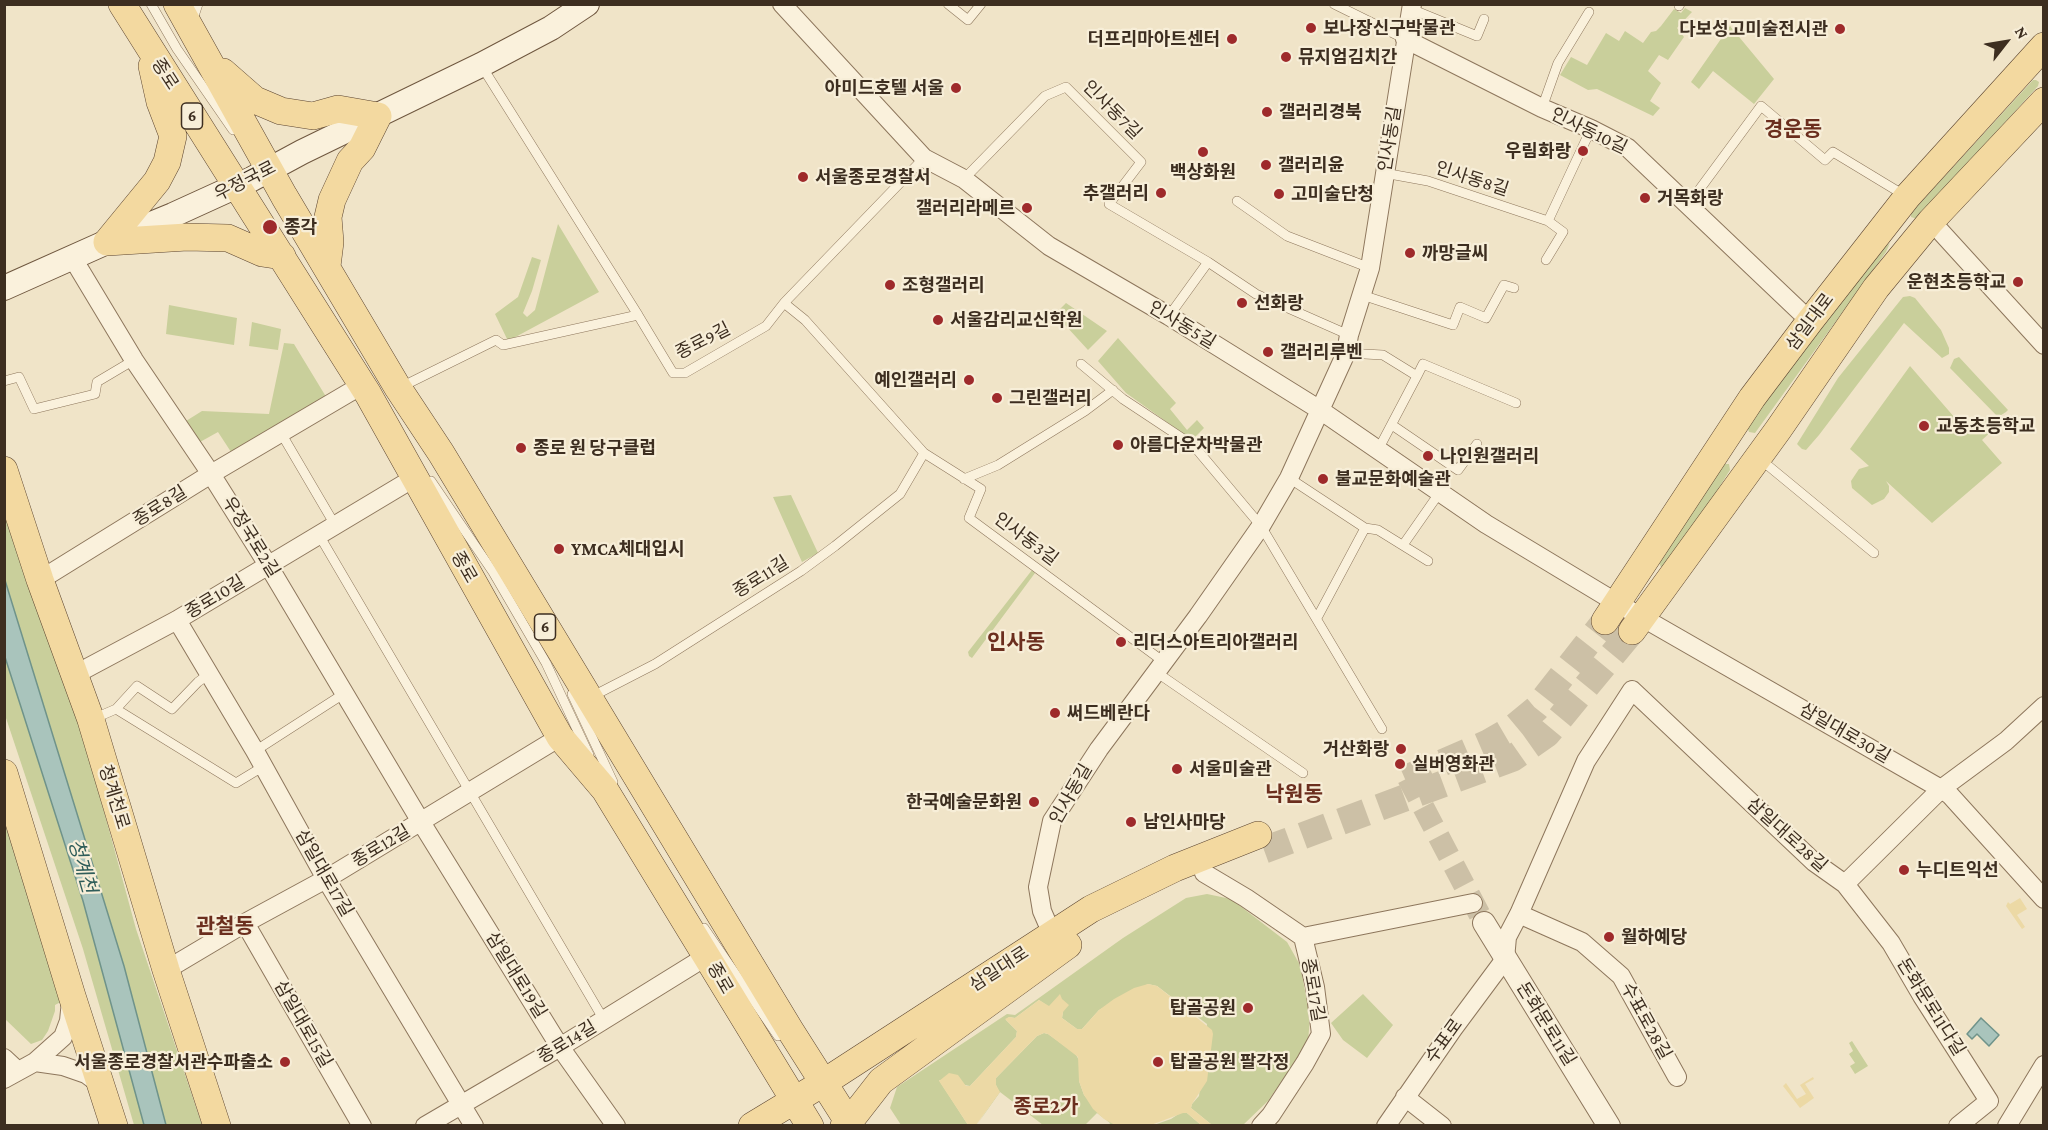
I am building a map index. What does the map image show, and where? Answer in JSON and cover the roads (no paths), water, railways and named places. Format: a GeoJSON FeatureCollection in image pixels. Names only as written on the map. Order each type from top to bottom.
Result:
{"type":"FeatureCollection","features":[{"type":"Feature","properties":{"kind":"main road","name":"종로"},"geometry":{"type":"LineString","coordinates":[[122,4],[147,47],[420,473],[560,737],[605,790],[810,1125]]}},
{"type":"Feature","properties":{"kind":"main road","name":"종로"},"geometry":{"type":"LineString","coordinates":[[177,4],[194,16],[207,57],[269,169],[398,388],[441,453],[542,621],[579,692],[848,1124]]}},
{"type":"Feature","properties":{"kind":"main road","name":"우정국로"},"geometry":{"type":"LineString","coordinates":[[4,288],[237,186],[481,65],[551,28],[587,4]]}},
{"type":"Feature","properties":{"kind":"main road","name":"삼일대로"},"geometry":{"type":"LineString","coordinates":[[1611,612],[1752,398],[1810,321],[1907,197],[2043,46]]}},
{"type":"Feature","properties":{"kind":"main road"},"geometry":{"type":"LineString","coordinates":[[107,242],[157,181],[167,162],[173,136],[160,102],[147,47]]}},
{"type":"Feature","properties":{"kind":"main road"},"geometry":{"type":"LineString","coordinates":[[207,57],[255,100],[281,111],[313,116],[338,110],[378,116],[362,148],[350,161],[332,200],[328,217],[330,242],[327,266]]}},
{"type":"Feature","properties":{"kind":"main road"},"geometry":{"type":"LineString","coordinates":[[2000,94],[2035,70],[2043,73]]}},
{"type":"Feature","properties":{"kind":"main road"},"geometry":{"type":"LineString","coordinates":[[2017,130],[2043,90]]}},
{"type":"Feature","properties":{"kind":"main road","name":"삼일대로"},"geometry":{"type":"LineString","coordinates":[[1637,623],[1778,430],[1876,288],[1931,221],[2043,101]]}},
{"type":"Feature","properties":{"kind":"main road"},"geometry":{"type":"LineString","coordinates":[[107,242],[187,237],[228,238],[262,253],[282,256]]}},
{"type":"Feature","properties":{"kind":"main road"},"geometry":{"type":"LineString","coordinates":[[1752,398],[1741,427],[1738,441],[1740,447],[1752,452],[1769,440],[1778,430]]}},
{"type":"Feature","properties":{"kind":"main road","name":"청계천로"},"geometry":{"type":"LineString","coordinates":[[4,470],[40,580],[91,720],[166,970],[217,1125]]}},
{"type":"Feature","properties":{"kind":"main road"},"geometry":{"type":"LineString","coordinates":[[4,773],[114,1125]]}},
{"type":"Feature","properties":{"kind":"main road","name":"삼일대로"},"geometry":{"type":"LineString","coordinates":[[752,1125],[823,1083],[1091,909],[1144,882],[1261,843],[1204,873],[1139,902],[1063,948],[881,1081],[848,1124]]}},
{"type":"Feature","properties":{"kind":"street","name":"인사동5길"},"geometry":{"type":"LineString","coordinates":[[782,4],[924,158],[964,179],[1049,246],[1169,316],[1320,410],[1611,612]]}},
{"type":"Feature","properties":{"kind":"street","name":"인사동길"},"geometry":{"type":"LineString","coordinates":[[1052,934],[1042,911],[1038,887],[1052,821],[1098,749],[1198,616],[1261,526],[1289,478],[1347,344],[1370,268],[1411,7]]}},
{"type":"Feature","properties":{"kind":"street","name":"인사동10길"},"geometry":{"type":"LineString","coordinates":[[1405,39],[1542,108],[1628,148],[1810,321]]}},
{"type":"Feature","properties":{"kind":"street"},"geometry":{"type":"LineString","coordinates":[[1931,221],[2043,345]]}},
{"type":"Feature","properties":{"kind":"street","name":"우정국로2길"},"geometry":{"type":"LineString","coordinates":[[72,257],[134,360],[211,474],[268,565],[421,822]]}},
{"type":"Feature","properties":{"kind":"street","name":"종로8길"},"geometry":{"type":"LineString","coordinates":[[40,580],[281,433],[365,390]]}},
{"type":"Feature","properties":{"kind":"street","name":"종로10길"},"geometry":{"type":"LineString","coordinates":[[75,675],[177,620],[420,473]]}},
{"type":"Feature","properties":{"kind":"street","name":"삼일대로30길"},"geometry":{"type":"LineString","coordinates":[[1611,612],[1637,623],[1941,789],[1950,795],[2043,899]]}},
{"type":"Feature","properties":{"kind":"street","name":"삼일대로17길"},"geometry":{"type":"LineString","coordinates":[[177,620],[260,759],[326,879],[474,1125]]}},
{"type":"Feature","properties":{"kind":"street","name":"삼일대로28길"},"geometry":{"type":"LineString","coordinates":[[1519,914],[1586,761],[1632,690],[1806,855],[1845,884],[1941,789],[2006,741],[2043,706]]}},
{"type":"Feature","properties":{"kind":"street","name":"종로12길"},"geometry":{"type":"LineString","coordinates":[[166,970],[326,879],[560,737]]}},
{"type":"Feature","properties":{"kind":"street","name":"삼일대로19길"},"geometry":{"type":"LineString","coordinates":[[421,822],[560,1047],[616,1125]]}},
{"type":"Feature","properties":{"kind":"street"},"geometry":{"type":"LineString","coordinates":[[1204,873],[1246,898],[1303,937]]}},
{"type":"Feature","properties":{"kind":"street","name":"돈화문로11다길"},"geometry":{"type":"LineString","coordinates":[[1845,884],[1892,944],[1922,996],[1989,1101],[1958,1125]]}},
{"type":"Feature","properties":{"kind":"street","name":"종로17길"},"geometry":{"type":"LineString","coordinates":[[1261,1125],[1271,1115],[1300,1072],[1321,1034],[1316,987],[1303,937],[1478,913]]}},
{"type":"Feature","properties":{"kind":"street","name":"돈화문로11길"},"geometry":{"type":"LineString","coordinates":[[1478,913],[1610,1125]]}},
{"type":"Feature","properties":{"kind":"street"},"geometry":{"type":"LineString","coordinates":[[1505,959],[1508,937],[1519,914]]}},
{"type":"Feature","properties":{"kind":"street","name":"수표로28길"},"geometry":{"type":"LineString","coordinates":[[1519,914],[1582,942],[1621,976],[1677,1077]]}},
{"type":"Feature","properties":{"kind":"street","name":"삼일대로15길"},"geometry":{"type":"LineString","coordinates":[[245,923],[362,1125]]}},
{"type":"Feature","properties":{"kind":"street","name":"종로14길"},"geometry":{"type":"LineString","coordinates":[[425,1125],[560,1047],[707,956]]}},
{"type":"Feature","properties":{"kind":"street","name":"수표로"},"geometry":{"type":"LineString","coordinates":[[1386,1125],[1505,959]]}},
{"type":"Feature","properties":{"kind":"street"},"geometry":{"type":"LineString","coordinates":[[4,1058],[11,1075],[34,1062],[63,1037],[69,1021],[72,996]]}},
{"type":"Feature","properties":{"kind":"street"},"geometry":{"type":"LineString","coordinates":[[34,1062],[63,1066],[86,1074],[101,1085]]}},
{"type":"Feature","properties":{"kind":"street"},"geometry":{"type":"LineString","coordinates":[[2007,1125],[2043,1065]]}},
{"type":"Feature","properties":{"kind":"street"},"geometry":{"type":"LineString","coordinates":[[1405,1096],[1442,1125]]}},
{"type":"Feature","properties":{"kind":"lane"},"geometry":{"type":"LineString","coordinates":[[151,4],[177,49],[240,140],[269,169]]}},
{"type":"Feature","properties":{"kind":"lane"},"geometry":{"type":"LineString","coordinates":[[948,4],[968,20],[981,4]]}},
{"type":"Feature","properties":{"kind":"lane"},"geometry":{"type":"LineString","coordinates":[[1334,4],[1405,39]]}},
{"type":"Feature","properties":{"kind":"lane","name":"인사동길"},"geometry":{"type":"LineString","coordinates":[[1411,7],[1477,36],[1484,19]]}},
{"type":"Feature","properties":{"kind":"lane","name":"인사동10길"},"geometry":{"type":"LineString","coordinates":[[1542,108],[1558,63],[1589,12]]}},
{"type":"Feature","properties":{"kind":"lane"},"geometry":{"type":"LineString","coordinates":[[398,388],[496,340],[503,345],[638,315],[481,65]]}},
{"type":"Feature","properties":{"kind":"lane","name":"인사동7길"},"geometry":{"type":"LineString","coordinates":[[964,179],[1045,96],[1066,87],[1141,162],[1109,204],[1208,262],[1256,294],[1347,344]]}},
{"type":"Feature","properties":{"kind":"lane"},"geometry":{"type":"LineString","coordinates":[[1688,205],[1761,106],[1825,160],[1833,152],[1907,197]]}},
{"type":"Feature","properties":{"kind":"lane"},"geometry":{"type":"LineString","coordinates":[[1546,260],[1563,232],[1548,221],[1591,129]]}},
{"type":"Feature","properties":{"kind":"lane","name":"종로9길"},"geometry":{"type":"LineString","coordinates":[[638,315],[673,373],[685,374],[766,326],[784,303],[924,158]]}},
{"type":"Feature","properties":{"kind":"lane","name":"인사동8길"},"geometry":{"type":"LineString","coordinates":[[1384,173],[1428,181],[1548,221]]}},
{"type":"Feature","properties":{"kind":"lane"},"geometry":{"type":"LineString","coordinates":[[1237,201],[1287,236],[1370,268]]}},
{"type":"Feature","properties":{"kind":"lane"},"geometry":{"type":"LineString","coordinates":[[1169,316],[1208,262]]}},
{"type":"Feature","properties":{"kind":"lane"},"geometry":{"type":"LineString","coordinates":[[1362,295],[1453,325],[1460,307],[1486,318],[1504,285],[1514,288]]}},
{"type":"Feature","properties":{"kind":"lane","name":"인사동3길"},"geometry":{"type":"LineString","coordinates":[[784,303],[805,320],[924,453],[981,489],[969,518],[1160,667]]}},
{"type":"Feature","properties":{"kind":"lane"},"geometry":{"type":"LineString","coordinates":[[1347,344],[1383,355],[1417,376]]}},
{"type":"Feature","properties":{"kind":"lane"},"geometry":{"type":"LineString","coordinates":[[4,381],[19,377],[34,409],[95,394],[97,382],[134,360]]}},
{"type":"Feature","properties":{"kind":"lane"},"geometry":{"type":"LineString","coordinates":[[1081,364],[1113,390],[1194,446],[1261,526],[1382,729]]}},
{"type":"Feature","properties":{"kind":"lane"},"geometry":{"type":"LineString","coordinates":[[1378,450],[1423,364],[1516,403]]}},
{"type":"Feature","properties":{"kind":"lane"},"geometry":{"type":"LineString","coordinates":[[964,479],[998,465],[1085,411],[1113,390]]}},
{"type":"Feature","properties":{"kind":"lane"},"geometry":{"type":"LineString","coordinates":[[1392,425],[1458,470],[1477,444]]}},
{"type":"Feature","properties":{"kind":"lane"},"geometry":{"type":"LineString","coordinates":[[281,433],[335,525]]}},
{"type":"Feature","properties":{"kind":"lane","name":"종로11길"},"geometry":{"type":"LineString","coordinates":[[579,692],[655,664],[810,565],[900,494],[924,453]]}},
{"type":"Feature","properties":{"kind":"lane"},"geometry":{"type":"LineString","coordinates":[[1758,457],[1874,554]]}},
{"type":"Feature","properties":{"kind":"lane"},"geometry":{"type":"LineString","coordinates":[[420,473],[493,572],[546,663],[605,790]]}},
{"type":"Feature","properties":{"kind":"lane"},"geometry":{"type":"LineString","coordinates":[[1289,478],[1365,528],[1378,530],[1428,561]]}},
{"type":"Feature","properties":{"kind":"lane"},"geometry":{"type":"LineString","coordinates":[[1403,545],[1440,492]]}},
{"type":"Feature","properties":{"kind":"lane"},"geometry":{"type":"LineString","coordinates":[[1317,618],[1365,528]]}},
{"type":"Feature","properties":{"kind":"lane"},"geometry":{"type":"LineString","coordinates":[[318,536],[471,792],[603,1020]]}},
{"type":"Feature","properties":{"kind":"lane"},"geometry":{"type":"LineString","coordinates":[[542,621],[564,675]]}},
{"type":"Feature","properties":{"kind":"lane"},"geometry":{"type":"LineString","coordinates":[[1160,667],[1303,773]]}},
{"type":"Feature","properties":{"kind":"lane"},"geometry":{"type":"LineString","coordinates":[[91,720],[116,709],[137,686],[172,709],[198,682],[209,675]]}},
{"type":"Feature","properties":{"kind":"lane"},"geometry":{"type":"LineString","coordinates":[[579,692],[630,820],[678,889]]}},
{"type":"Feature","properties":{"kind":"lane"},"geometry":{"type":"LineString","coordinates":[[116,709],[236,783],[260,759],[345,693]]}},
{"type":"Feature","properties":{"kind":"lane"},"geometry":{"type":"LineString","coordinates":[[698,918],[779,1036],[823,1083]]}},
{"type":"Feature","properties":{"kind":"water","name":"청계천"},"geometry":{"type":"Polygon","coordinates":[[[4,577],[124,966],[166,1125],[144,1125],[83,901],[5,657],[4,577]]]}},
{"type":"Feature","properties":{"kind":"water"},"geometry":{"type":"Polygon","coordinates":[[[1981,1018],[1999,1035],[1989,1046],[1977,1034],[1972,1039],[1967,1034],[1981,1018]]]}},
{"type":"Feature","properties":{"kind":"tunnel"},"geometry":{"type":"LineString","coordinates":[[1405,779],[1488,743],[1512,729],[1536,709],[1605,621]]}},
{"type":"Feature","properties":{"kind":"tunnel"},"geometry":{"type":"LineString","coordinates":[[1264,850],[1513,758],[1547,734],[1632,631]]}},
{"type":"Feature","properties":{"kind":"tunnel"},"geometry":{"type":"LineString","coordinates":[[1408,778],[1484,923]]}},
{"type":"Feature","properties":{"kind":"place","name":"보나장신구박물관"},"geometry":{"type":"Point","coordinates":[1311,28]}},
{"type":"Feature","properties":{"kind":"place","name":"다보성고미술전시관"},"geometry":{"type":"Point","coordinates":[1840,29]}},
{"type":"Feature","properties":{"kind":"place","name":"더프리마아트센터"},"geometry":{"type":"Point","coordinates":[1232,39]}},
{"type":"Feature","properties":{"kind":"place","name":"뮤지엄김치간"},"geometry":{"type":"Point","coordinates":[1286,57]}},
{"type":"Feature","properties":{"kind":"place","name":"아미드호텔 서울"},"geometry":{"type":"Point","coordinates":[956,88]}},
{"type":"Feature","properties":{"kind":"place","name":"갤러리경북"},"geometry":{"type":"Point","coordinates":[1267,112]}},
{"type":"Feature","properties":{"kind":"place","name":"우림화랑"},"geometry":{"type":"Point","coordinates":[1583,151]}},
{"type":"Feature","properties":{"kind":"place","name":"백상화원"},"geometry":{"type":"Point","coordinates":[1203,152]}},
{"type":"Feature","properties":{"kind":"place","name":"갤러리윤"},"geometry":{"type":"Point","coordinates":[1266,165]}},
{"type":"Feature","properties":{"kind":"place","name":"서울종로경찰서"},"geometry":{"type":"Point","coordinates":[803,177]}},
{"type":"Feature","properties":{"kind":"place","name":"추갤러리"},"geometry":{"type":"Point","coordinates":[1161,193]}},
{"type":"Feature","properties":{"kind":"place","name":"고미술단청"},"geometry":{"type":"Point","coordinates":[1279,194]}},
{"type":"Feature","properties":{"kind":"place","name":"거목화랑"},"geometry":{"type":"Point","coordinates":[1645,198]}},
{"type":"Feature","properties":{"kind":"place","name":"갤러리라메르"},"geometry":{"type":"Point","coordinates":[1027,208]}},
{"type":"Feature","properties":{"kind":"place","name":"종각"},"geometry":{"type":"Point","coordinates":[270,227]}},
{"type":"Feature","properties":{"kind":"place","name":"까망글씨"},"geometry":{"type":"Point","coordinates":[1410,253]}},
{"type":"Feature","properties":{"kind":"place","name":"운현초등학교"},"geometry":{"type":"Point","coordinates":[2018,282]}},
{"type":"Feature","properties":{"kind":"place","name":"조형갤러리"},"geometry":{"type":"Point","coordinates":[890,285]}},
{"type":"Feature","properties":{"kind":"place","name":"선화랑"},"geometry":{"type":"Point","coordinates":[1242,303]}},
{"type":"Feature","properties":{"kind":"place","name":"서울감리교신학원"},"geometry":{"type":"Point","coordinates":[938,320]}},
{"type":"Feature","properties":{"kind":"place","name":"갤러리루벤"},"geometry":{"type":"Point","coordinates":[1268,352]}},
{"type":"Feature","properties":{"kind":"place","name":"예인갤러리"},"geometry":{"type":"Point","coordinates":[969,380]}},
{"type":"Feature","properties":{"kind":"place","name":"그린갤러리"},"geometry":{"type":"Point","coordinates":[997,398]}},
{"type":"Feature","properties":{"kind":"place","name":"교동초등학교"},"geometry":{"type":"Point","coordinates":[1924,426]}},
{"type":"Feature","properties":{"kind":"place","name":"아름다운차박물관"},"geometry":{"type":"Point","coordinates":[1118,445]}},
{"type":"Feature","properties":{"kind":"place","name":"종로 원 당구클럽"},"geometry":{"type":"Point","coordinates":[521,448]}},
{"type":"Feature","properties":{"kind":"place","name":"나인원갤러리"},"geometry":{"type":"Point","coordinates":[1428,456]}},
{"type":"Feature","properties":{"kind":"place","name":"불교문화예술관"},"geometry":{"type":"Point","coordinates":[1323,479]}},
{"type":"Feature","properties":{"kind":"place","name":"YMCA체대입시"},"geometry":{"type":"Point","coordinates":[559,549]}},
{"type":"Feature","properties":{"kind":"place","name":"리더스아트리아갤러리"},"geometry":{"type":"Point","coordinates":[1121,642]}},
{"type":"Feature","properties":{"kind":"place","name":"써드베란다"},"geometry":{"type":"Point","coordinates":[1055,713]}},
{"type":"Feature","properties":{"kind":"place","name":"거산화랑"},"geometry":{"type":"Point","coordinates":[1401,749]}},
{"type":"Feature","properties":{"kind":"place","name":"실버영화관"},"geometry":{"type":"Point","coordinates":[1400,764]}},
{"type":"Feature","properties":{"kind":"place","name":"서울미술관"},"geometry":{"type":"Point","coordinates":[1177,769]}},
{"type":"Feature","properties":{"kind":"place","name":"한국예술문화원"},"geometry":{"type":"Point","coordinates":[1034,802]}},
{"type":"Feature","properties":{"kind":"place","name":"남인사마당"},"geometry":{"type":"Point","coordinates":[1131,822]}},
{"type":"Feature","properties":{"kind":"place","name":"누디트익선"},"geometry":{"type":"Point","coordinates":[1904,870]}},
{"type":"Feature","properties":{"kind":"place","name":"월하예당"},"geometry":{"type":"Point","coordinates":[1609,937]}},
{"type":"Feature","properties":{"kind":"place","name":"탑골공원"},"geometry":{"type":"Point","coordinates":[1248,1008]}},
{"type":"Feature","properties":{"kind":"place","name":"서울종로경찰서관수파출소"},"geometry":{"type":"Point","coordinates":[285,1062]}},
{"type":"Feature","properties":{"kind":"place","name":"탑골공원 팔각정"},"geometry":{"type":"Point","coordinates":[1158,1062]}},
{"type":"Feature","properties":{"kind":"district","name":"경운동"},"geometry":{"type":"Point","coordinates":[1793,130]}},
{"type":"Feature","properties":{"kind":"district","name":"인사동"},"geometry":{"type":"Point","coordinates":[1016,643]}},
{"type":"Feature","properties":{"kind":"district","name":"낙원동"},"geometry":{"type":"Point","coordinates":[1294,795]}},
{"type":"Feature","properties":{"kind":"district","name":"관철동"},"geometry":{"type":"Point","coordinates":[225,927]}},
{"type":"Feature","properties":{"kind":"district","name":"종로2가"},"geometry":{"type":"Point","coordinates":[1046,1107]}}]}
